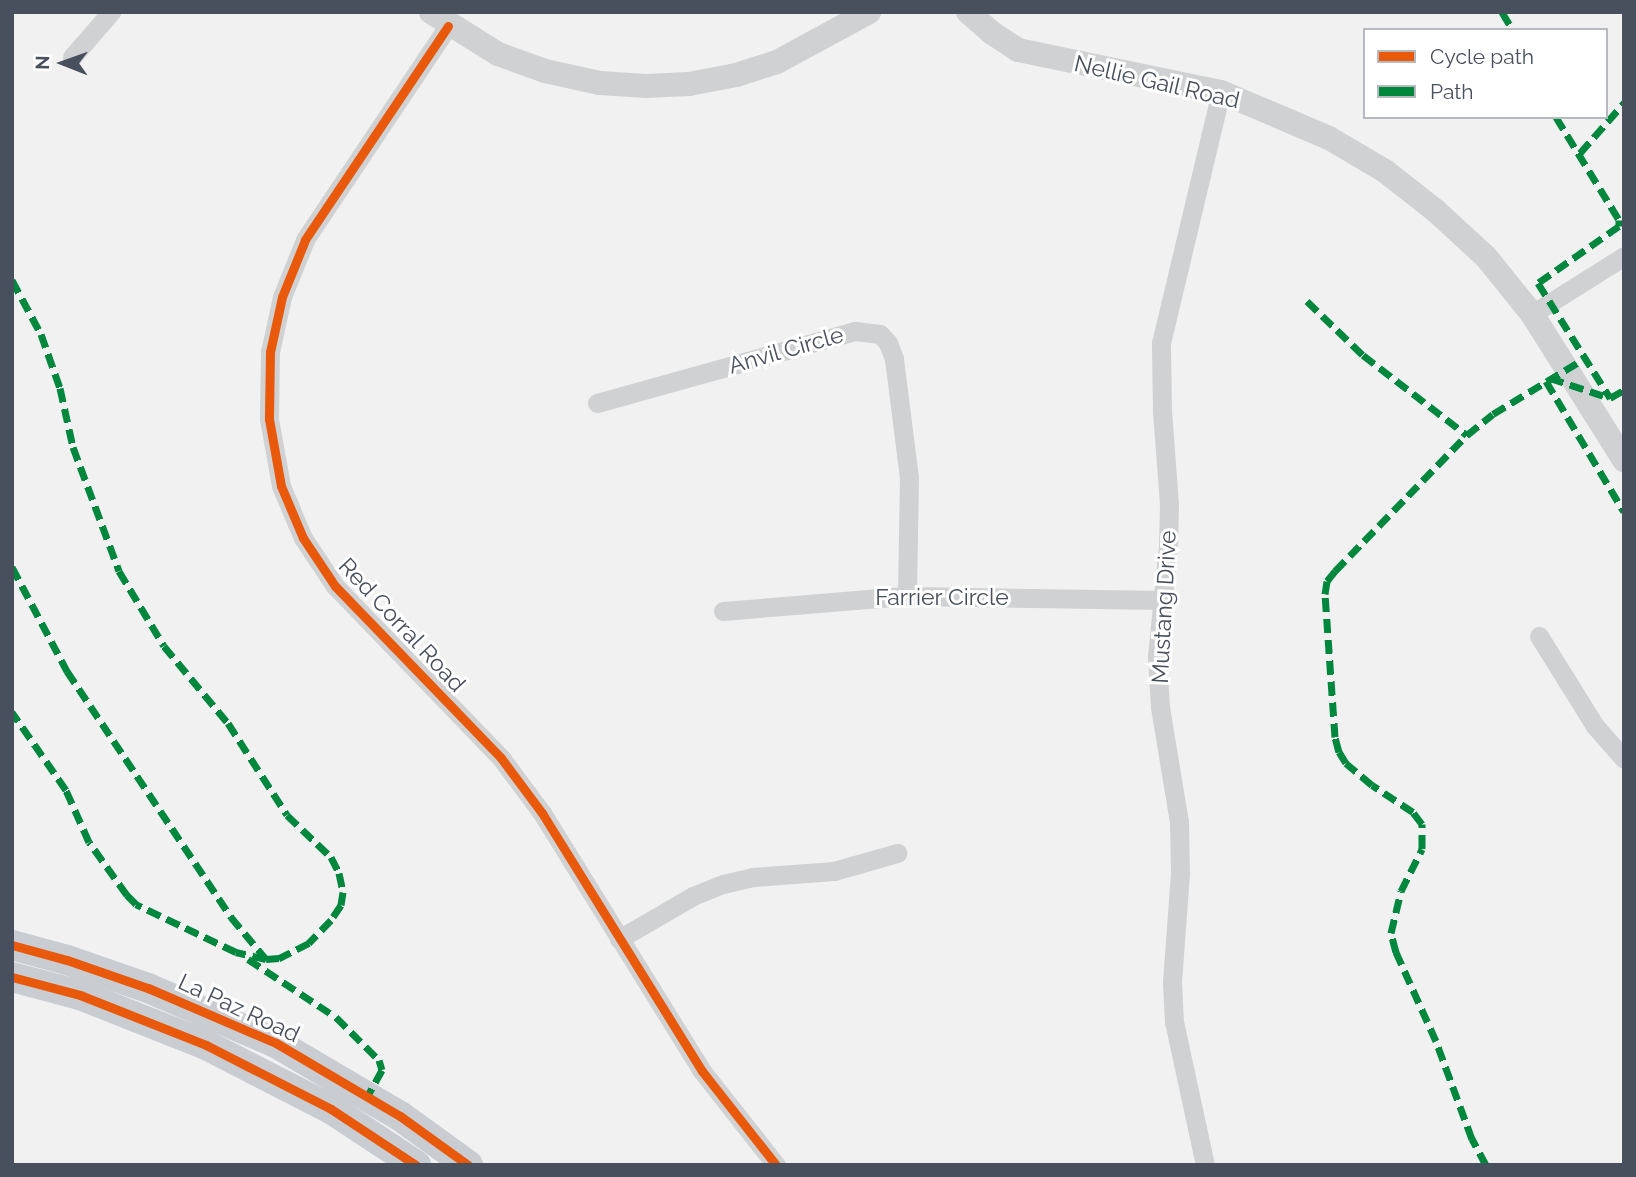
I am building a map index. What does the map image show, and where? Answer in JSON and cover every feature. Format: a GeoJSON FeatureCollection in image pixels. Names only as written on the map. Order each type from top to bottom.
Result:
{"type":"FeatureCollection","features":[{"type":"Feature","properties":{"kind":"main road","name":"La Paz Road"},"geometry":{"type":"LineString","coordinates":[[12,945],[67,960],[148,988],[276,1043],[400,1116],[468,1165]]}},
{"type":"Feature","properties":{"kind":"main road","name":"La Paz Road"},"geometry":{"type":"LineString","coordinates":[[12,977],[80,995],[206,1045],[331,1109],[416,1165]]}},
{"type":"Feature","properties":{"kind":"street"},"geometry":{"type":"LineString","coordinates":[[72,57],[111,12]]}},
{"type":"Feature","properties":{"kind":"street"},"geometry":{"type":"LineString","coordinates":[[440,19],[498,54],[545,71],[600,83],[646,86],[689,84],[767,65],[822,40],[869,12]]}},
{"type":"Feature","properties":{"kind":"street","name":"Nellie Gail Road"},"geometry":{"type":"LineString","coordinates":[[968,12],[992,33],[1018,50],[1221,92],[1329,138],[1385,172],[1436,211],[1486,257],[1532,314],[1624,460]]}},
{"type":"Feature","properties":{"kind":"street","name":"Red Corral Road"},"geometry":{"type":"LineString","coordinates":[[440,19],[305,240],[282,297],[270,352],[269,419],[281,486],[303,538],[335,586],[501,758],[542,813],[702,1071],[776,1165]]}},
{"type":"Feature","properties":{"kind":"street","name":"Mustang Drive"},"geometry":{"type":"LineString","coordinates":[[1205,1165],[1174,1022],[1172,982],[1180,861],[1179,822],[1160,707],[1157,656],[1168,546],[1169,504],[1161,410],[1161,343],[1221,92]]}},
{"type":"Feature","properties":{"kind":"street"},"geometry":{"type":"LineString","coordinates":[[1532,314],[1624,256]]}},
{"type":"Feature","properties":{"kind":"street","name":"Anvil Circle"},"geometry":{"type":"LineString","coordinates":[[597,403],[855,331],[880,334],[888,343],[894,359],[909,478],[907,596]]}},
{"type":"Feature","properties":{"kind":"street","name":"Farrier Circle"},"geometry":{"type":"LineString","coordinates":[[723,611],[907,596],[1161,600]]}},
{"type":"Feature","properties":{"kind":"street"},"geometry":{"type":"LineString","coordinates":[[1539,636],[1595,726],[1624,759]]}},
{"type":"Feature","properties":{"kind":"street"},"geometry":{"type":"LineString","coordinates":[[620,939],[692,896],[723,884],[753,877],[834,871],[897,853]]}},
{"type":"Feature","properties":{"kind":"marked path"},"geometry":{"type":"LineString","coordinates":[[1502,12],[1512,28]]}},
{"type":"Feature","properties":{"kind":"marked path"},"geometry":{"type":"LineString","coordinates":[[1580,153],[1624,103]]}},
{"type":"Feature","properties":{"kind":"marked path"},"geometry":{"type":"LineString","coordinates":[[1557,119],[1619,220],[1619,226],[1538,283],[1610,398]]}},
{"type":"Feature","properties":{"kind":"marked path"},"geometry":{"type":"LineString","coordinates":[[12,280],[41,334],[60,388],[73,447],[119,571],[164,646],[228,723],[287,815],[331,857],[339,873],[343,892],[341,905],[331,920],[309,943],[279,958],[266,959]]}},
{"type":"Feature","properties":{"kind":"marked path"},"geometry":{"type":"LineString","coordinates":[[1307,301],[1363,355],[1467,435]]}},
{"type":"Feature","properties":{"kind":"marked path"},"geometry":{"type":"LineString","coordinates":[[1486,1165],[1472,1139],[1436,1041],[1396,952],[1391,933],[1401,891],[1422,849],[1422,824],[1413,812],[1372,785],[1346,763],[1339,752],[1335,737],[1325,594],[1327,581],[1335,571],[1467,435],[1493,414],[1585,358]]}},
{"type":"Feature","properties":{"kind":"marked path"},"geometry":{"type":"LineString","coordinates":[[1550,378],[1610,398],[1624,390]]}},
{"type":"Feature","properties":{"kind":"marked path"},"geometry":{"type":"LineString","coordinates":[[1546,381],[1624,512]]}},
{"type":"Feature","properties":{"kind":"marked path"},"geometry":{"type":"LineString","coordinates":[[12,567],[67,671],[231,917],[266,959],[236,952],[136,904],[89,842],[66,790],[12,712]]}},
{"type":"Feature","properties":{"kind":"marked path"},"geometry":{"type":"LineString","coordinates":[[248,959],[336,1017],[379,1060],[382,1070],[368,1095]]}},
{"type":"Feature","properties":{"kind":"cycle path"},"geometry":{"type":"LineString","coordinates":[[448,26],[305,240],[282,297],[270,352],[269,419],[281,486],[303,538],[335,586],[501,758],[542,813],[702,1071],[776,1165]]}},
{"type":"Feature","properties":{"kind":"cycle path"},"geometry":{"type":"LineString","coordinates":[[12,945],[67,960],[148,988],[276,1043],[400,1116],[468,1165]]}},
{"type":"Feature","properties":{"kind":"cycle path"},"geometry":{"type":"LineString","coordinates":[[12,977],[80,995],[206,1045],[331,1109],[416,1165]]}}]}
